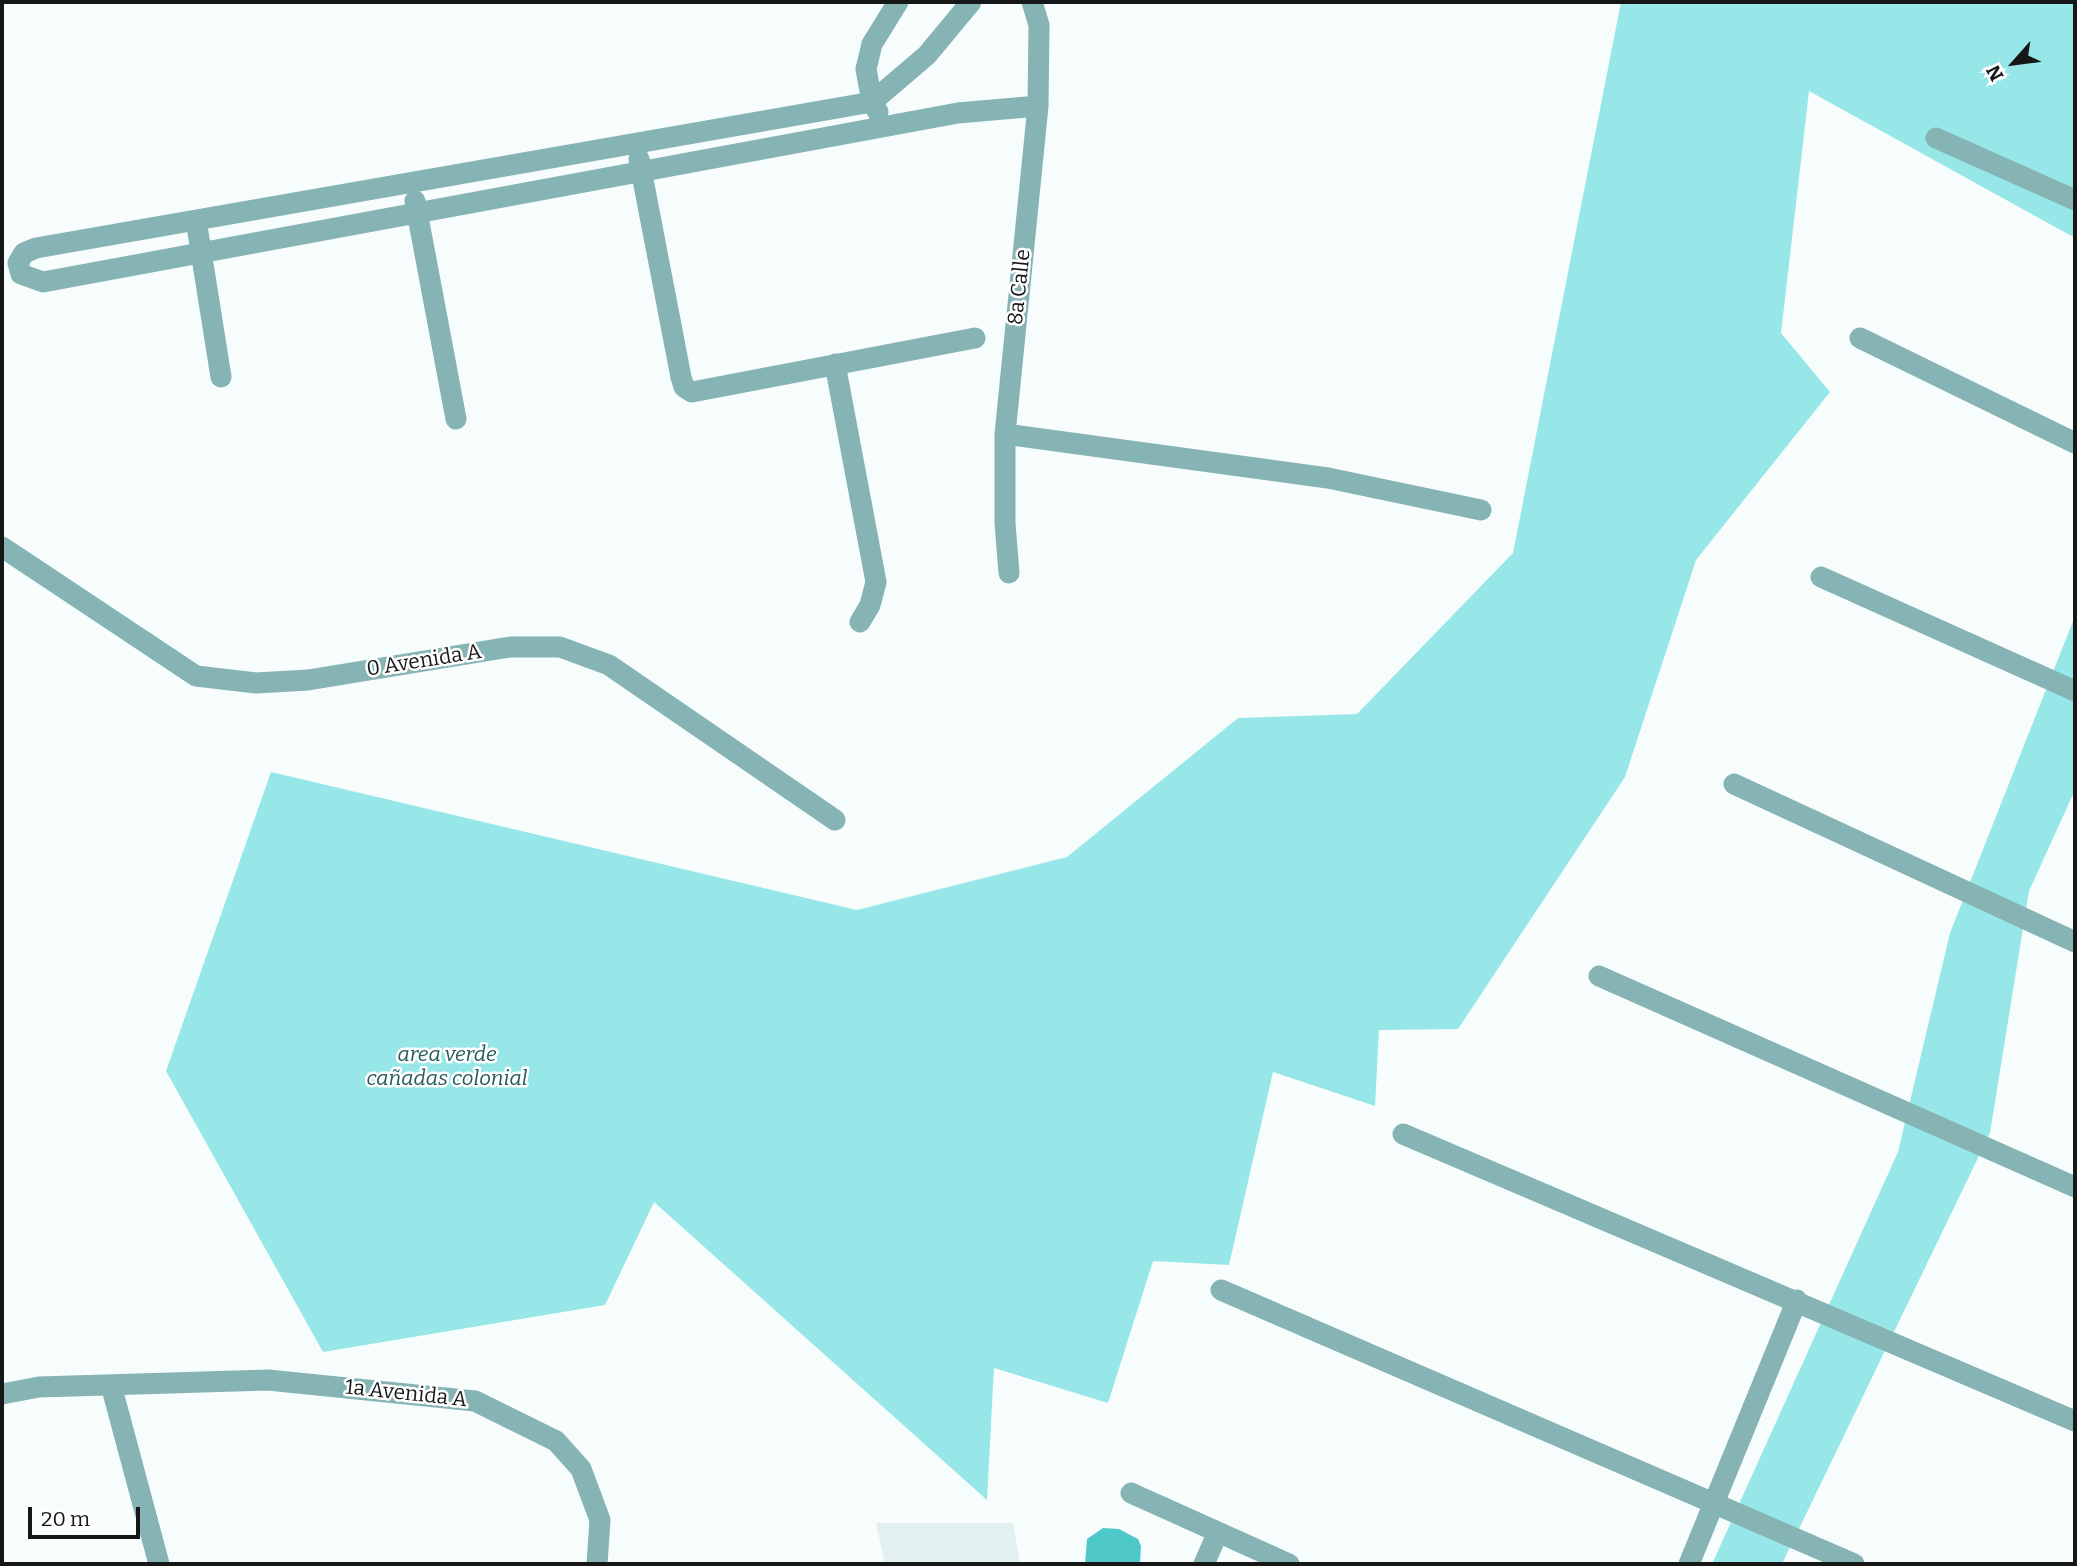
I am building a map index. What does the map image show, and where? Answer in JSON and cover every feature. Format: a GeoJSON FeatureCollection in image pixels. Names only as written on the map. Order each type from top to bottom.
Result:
{"type":"FeatureCollection","features":[{"type":"Feature","properties":{"kind":"street"},"geometry":{"type":"LineString","coordinates":[[886,127],[872,102],[866,69],[869,55],[898,2]]}},
{"type":"Feature","properties":{"kind":"street"},"geometry":{"type":"LineString","coordinates":[[971,2],[927,55],[872,102],[36,248],[24,253],[18,263],[26,278],[43,282],[958,113],[1038,106]]}},
{"type":"Feature","properties":{"kind":"street","name":"8a Calle"},"geometry":{"type":"LineString","coordinates":[[1009,573],[1005,523],[1006,434],[1038,106],[1039,25],[1032,2]]}},
{"type":"Feature","properties":{"kind":"street"},"geometry":{"type":"LineString","coordinates":[[1936,138],[2075,200]]}},
{"type":"Feature","properties":{"kind":"street"},"geometry":{"type":"LineString","coordinates":[[636,143],[684,387],[692,392],[975,338]]}},
{"type":"Feature","properties":{"kind":"street"},"geometry":{"type":"LineString","coordinates":[[411,182],[456,419]]}},
{"type":"Feature","properties":{"kind":"street"},"geometry":{"type":"LineString","coordinates":[[197,220],[221,377]]}},
{"type":"Feature","properties":{"kind":"street"},"geometry":{"type":"LineString","coordinates":[[1860,338],[2075,443]]}},
{"type":"Feature","properties":{"kind":"street"},"geometry":{"type":"LineString","coordinates":[[835,364],[876,582],[870,605],[860,621]]}},
{"type":"Feature","properties":{"kind":"street"},"geometry":{"type":"LineString","coordinates":[[1006,434],[1328,478],[1481,510]]}},
{"type":"Feature","properties":{"kind":"street","name":"0 Avenida A"},"geometry":{"type":"LineString","coordinates":[[2,547],[197,676],[256,683],[308,680],[510,647],[560,648],[609,664],[835,820]]}},
{"type":"Feature","properties":{"kind":"street"},"geometry":{"type":"LineString","coordinates":[[1821,577],[2075,691]]}},
{"type":"Feature","properties":{"kind":"street"},"geometry":{"type":"LineString","coordinates":[[1734,784],[2075,942]]}},
{"type":"Feature","properties":{"kind":"street"},"geometry":{"type":"LineString","coordinates":[[1598,976],[2075,1187]]}},
{"type":"Feature","properties":{"kind":"street"},"geometry":{"type":"LineString","coordinates":[[1403,1134],[1797,1300],[2075,1422]]}},
{"type":"Feature","properties":{"kind":"street"},"geometry":{"type":"LineString","coordinates":[[1221,1290],[1854,1564]]}},
{"type":"Feature","properties":{"kind":"street"},"geometry":{"type":"LineString","coordinates":[[1689,1564],[1797,1300]]}},
{"type":"Feature","properties":{"kind":"street","name":"1a Avenida A"},"geometry":{"type":"LineString","coordinates":[[2,1394],[39,1387],[268,1380],[475,1401],[556,1441],[581,1469],[600,1520],[597,1564]]}},
{"type":"Feature","properties":{"kind":"street"},"geometry":{"type":"LineString","coordinates":[[111,1385],[159,1564]]}},
{"type":"Feature","properties":{"kind":"street"},"geometry":{"type":"LineString","coordinates":[[1130,1493],[1289,1564]]}},
{"type":"Feature","properties":{"kind":"street"},"geometry":{"type":"LineString","coordinates":[[1205,1564],[1218,1532]]}},
{"type":"Feature","properties":{"kind":"shaded area"},"geometry":{"type":"Polygon","coordinates":[[[876,1523],[1013,1523],[1020,1564],[885,1564],[876,1523]]]}},
{"type":"Feature","properties":{"kind":"shaded area"},"geometry":{"type":"Polygon","coordinates":[[[1103,1528],[1119,1529],[1138,1539],[1141,1546],[1140,1564],[1085,1564],[1087,1539],[1103,1528]]]}},
{"type":"Feature","properties":{"kind":"green space","name":"area verde cañadas colonial"},"geometry":{"type":"Polygon","coordinates":[[[1621,2],[2072,2],[2075,5],[2075,238],[1809,91],[1781,333],[1830,392],[1696,560],[1625,777],[1458,1029],[1379,1030],[1375,1106],[1273,1072],[1229,1265],[1153,1261],[1108,1403],[994,1368],[987,1500],[654,1202],[605,1305],[323,1352],[166,1071],[271,772],[857,910],[1067,857],[1238,718],[1357,714],[1513,553],[1621,2]]]}},
{"type":"Feature","properties":{"kind":"green space"},"geometry":{"type":"Polygon","coordinates":[[[2075,616],[2075,790],[2029,891],[1990,1133],[1782,1564],[1712,1564],[1898,1152],[1950,933],[2075,616]]]}}]}
